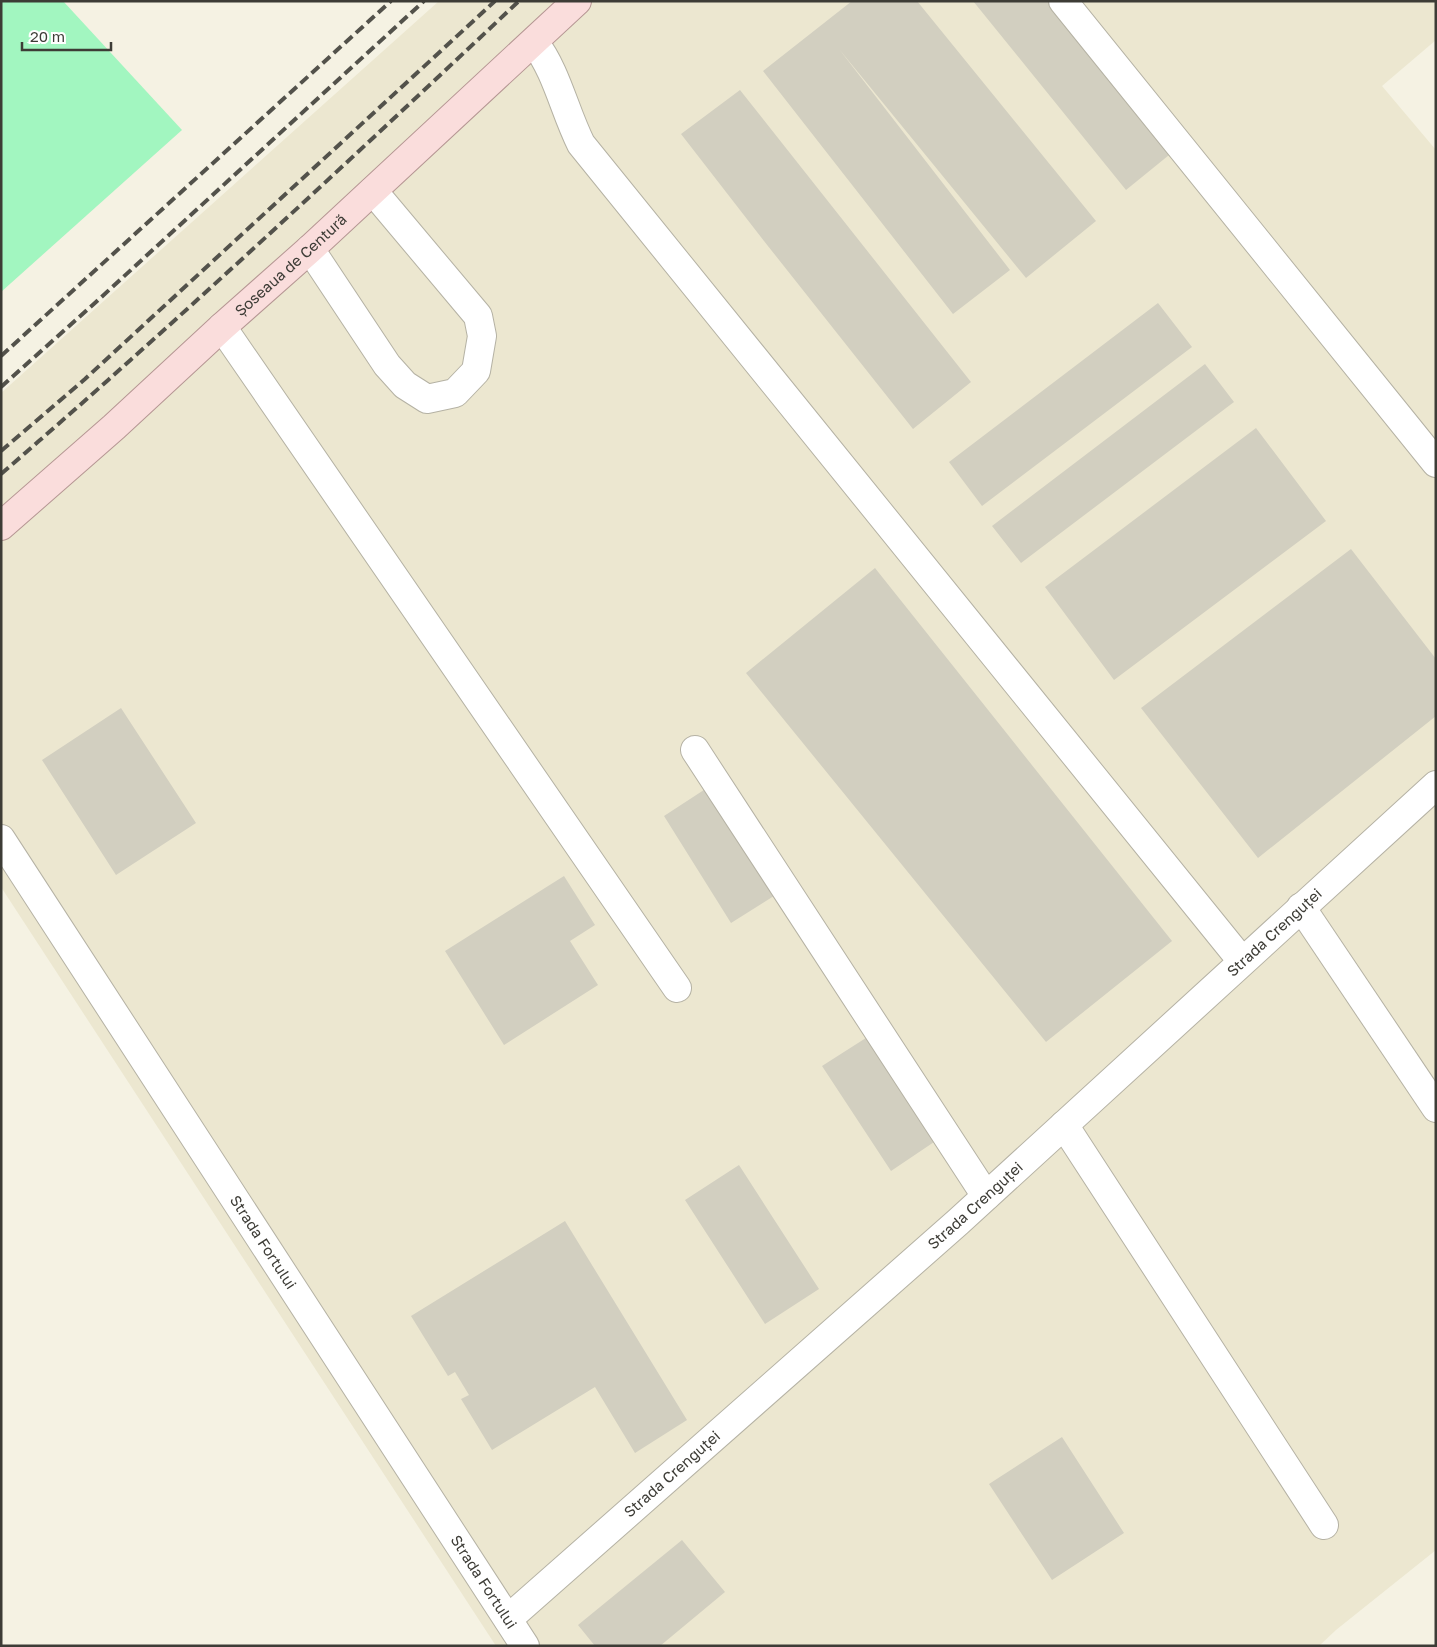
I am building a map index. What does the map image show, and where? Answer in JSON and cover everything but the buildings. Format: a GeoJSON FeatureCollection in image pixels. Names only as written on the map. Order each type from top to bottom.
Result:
{"type":"FeatureCollection","features":[{"type":"Feature","properties":{"kind":"main road","name":"Șoseaua de Centură"},"geometry":{"type":"LineString","coordinates":[[1,526],[114,427],[310,249],[577,1]]}},
{"type":"Feature","properties":{"kind":"street"},"geometry":{"type":"LineString","coordinates":[[1064,1],[1436,463]]}},
{"type":"Feature","properties":{"kind":"street"},"geometry":{"type":"LineString","coordinates":[[534,42],[545,56],[555,77],[572,125],[581,144],[1242,962]]}},
{"type":"Feature","properties":{"kind":"street"},"geometry":{"type":"LineString","coordinates":[[310,249],[387,365],[405,384],[428,399],[455,393],[476,372],[482,336],[478,316],[372,191]]}},
{"type":"Feature","properties":{"kind":"street"},"geometry":{"type":"LineString","coordinates":[[222,327],[677,988]]}},
{"type":"Feature","properties":{"kind":"street"},"geometry":{"type":"LineString","coordinates":[[695,750],[986,1196]]}},
{"type":"Feature","properties":{"kind":"street","name":"Strada Crenguței"},"geometry":{"type":"LineString","coordinates":[[508,1619],[986,1196],[1436,785]]}},
{"type":"Feature","properties":{"kind":"street","name":"Strada Fortului"},"geometry":{"type":"LineString","coordinates":[[1,839],[525,1646]]}},
{"type":"Feature","properties":{"kind":"street"},"geometry":{"type":"LineString","coordinates":[[1302,907],[1436,1108]]}},
{"type":"Feature","properties":{"kind":"street"},"geometry":{"type":"LineString","coordinates":[[1064,1125],[1324,1525]]}},
{"type":"Feature","properties":{"kind":"shaded area"},"geometry":{"type":"Polygon","coordinates":[[[439,1],[1436,1],[1436,40],[1382,86],[1436,150],[1436,1550],[1336,1630],[1319,1646],[496,1646],[1,887],[1,393],[439,1]]]}},
{"type":"Feature","properties":{"kind":"green space"},"geometry":{"type":"Polygon","coordinates":[[[1,1],[63,1],[182,130],[1,292],[1,1]]]}},
{"type":"Feature","properties":{"kind":"railway"},"geometry":{"type":"LineString","coordinates":[[1,356],[391,1]]}},
{"type":"Feature","properties":{"kind":"railway"},"geometry":{"type":"LineString","coordinates":[[1,387],[424,1]]}},
{"type":"Feature","properties":{"kind":"railway"},"geometry":{"type":"LineString","coordinates":[[1,451],[85,379],[495,1]]}},
{"type":"Feature","properties":{"kind":"railway"},"geometry":{"type":"LineString","coordinates":[[1,474],[198,299],[519,1]]}}]}
